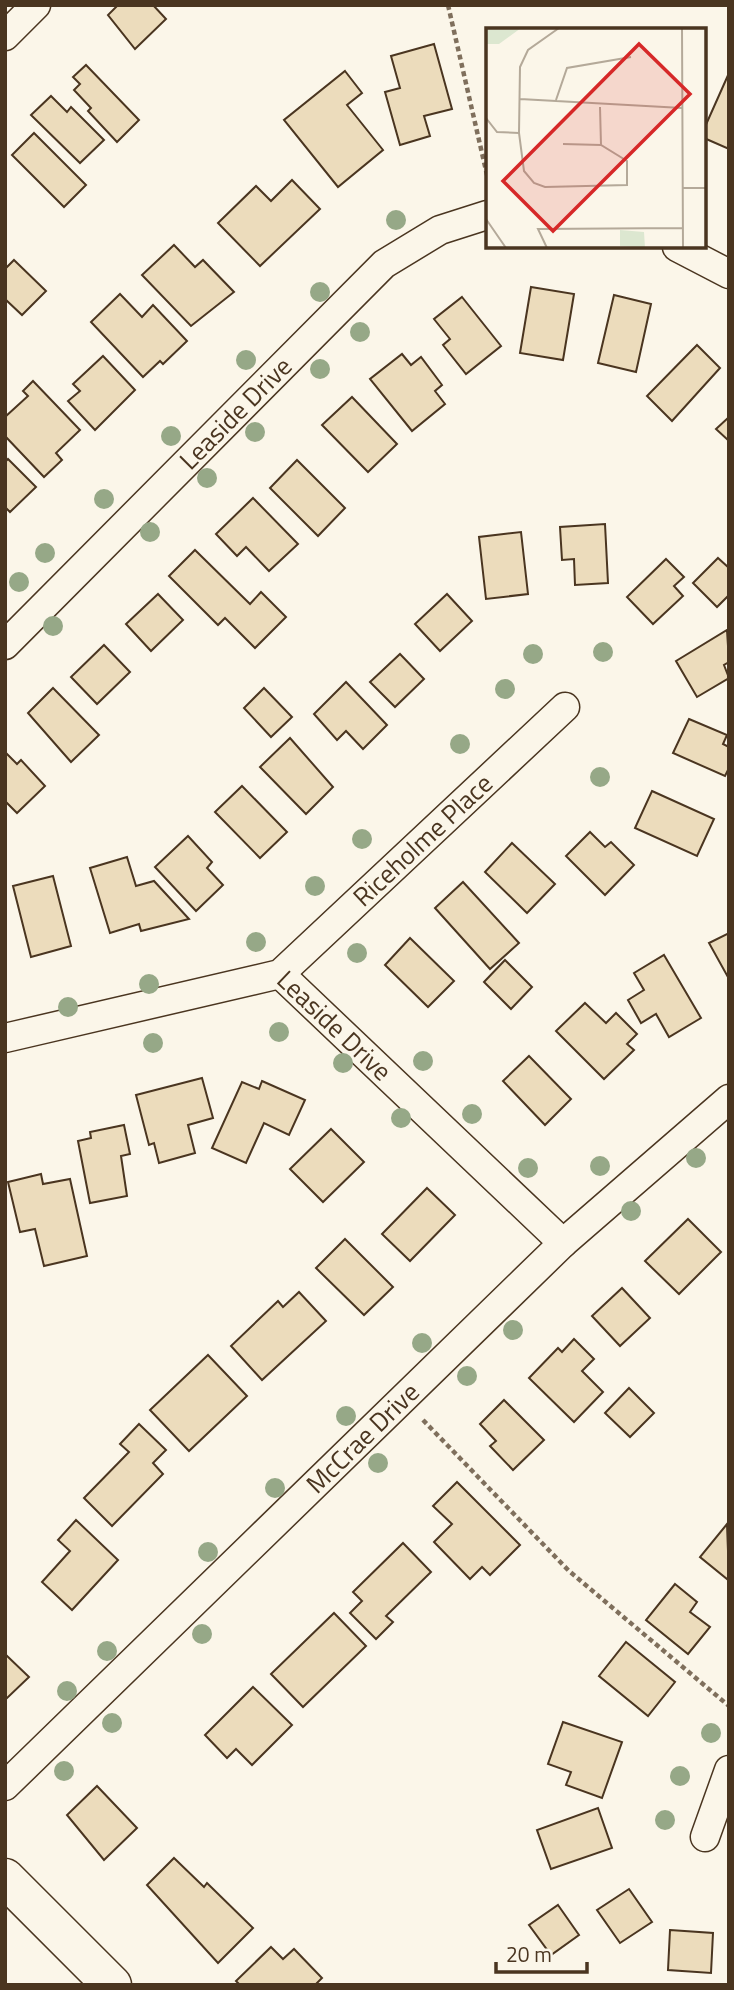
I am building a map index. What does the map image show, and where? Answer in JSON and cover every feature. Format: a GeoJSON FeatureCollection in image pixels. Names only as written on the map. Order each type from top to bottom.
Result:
{"type":"FeatureCollection","features":[{"type":"Feature","properties":{"kind":"main road"},"geometry":{"type":"LineString","coordinates":[[5,1878],[112,1985]]}},
{"type":"Feature","properties":{"kind":"street"},"geometry":{"type":"LineString","coordinates":[[5,36],[36,5]]}},
{"type":"Feature","properties":{"kind":"street","name":"Leaside Drive"},"geometry":{"type":"LineString","coordinates":[[5,645],[384,264],[440,230],[486,215]]}},
{"type":"Feature","properties":{"kind":"street"},"geometry":{"type":"LineString","coordinates":[[679,248],[729,274]]}},
{"type":"Feature","properties":{"kind":"street","name":"Riceholme Place"},"geometry":{"type":"LineString","coordinates":[[280,974],[565,707]]}},
{"type":"Feature","properties":{"kind":"street","name":"Leaside Drive"},"geometry":{"type":"LineString","coordinates":[[5,1038],[280,974],[563,1243]]}},
{"type":"Feature","properties":{"kind":"street","name":"McCrae Drive"},"geometry":{"type":"LineString","coordinates":[[5,1786],[563,1243],[729,1099]]}},
{"type":"Feature","properties":{"kind":"street"},"geometry":{"type":"LineString","coordinates":[[705,1836],[729,1770]]}},
{"type":"Feature","properties":{"kind":"path"},"geometry":{"type":"LineString","coordinates":[[448,5],[486,171]]}},
{"type":"Feature","properties":{"kind":"path"},"geometry":{"type":"LineString","coordinates":[[403,1399],[569,1571],[729,1706]]}},
{"type":"Feature","properties":{"kind":"building"},"geometry":{"type":"Polygon","coordinates":[[[118,5],[153,5],[166,19],[135,49],[108,15],[118,5]]]}},
{"type":"Feature","properties":{"kind":"building"},"geometry":{"type":"Polygon","coordinates":[[[434,44],[452,109],[424,116],[430,136],[400,145],[385,92],[400,88],[391,56],[434,44]]]}},
{"type":"Feature","properties":{"kind":"building"},"geometry":{"type":"Polygon","coordinates":[[[86,65],[139,120],[117,142],[88,111],[91,108],[74,90],[80,84],[73,77],[86,65]]]}},
{"type":"Feature","properties":{"kind":"building"},"geometry":{"type":"Polygon","coordinates":[[[345,71],[362,93],[347,105],[383,150],[338,187],[284,120],[345,71]]]}},
{"type":"Feature","properties":{"kind":"building"},"geometry":{"type":"Polygon","coordinates":[[[729,73],[729,149],[706,139],[706,125],[729,73]]]}},
{"type":"Feature","properties":{"kind":"building"},"geometry":{"type":"Polygon","coordinates":[[[51,96],[67,112],[71,107],[104,140],[80,163],[31,115],[51,96]]]}},
{"type":"Feature","properties":{"kind":"building"},"geometry":{"type":"Polygon","coordinates":[[[34,133],[86,185],[64,207],[12,155],[34,133]]]}},
{"type":"Feature","properties":{"kind":"building"},"geometry":{"type":"Polygon","coordinates":[[[292,180],[320,209],[260,266],[218,223],[256,186],[271,201],[292,180]]]}},
{"type":"Feature","properties":{"kind":"building"},"geometry":{"type":"Polygon","coordinates":[[[174,245],[195,267],[203,260],[234,292],[191,326],[142,275],[174,245]]]}},
{"type":"Feature","properties":{"kind":"building"},"geometry":{"type":"Polygon","coordinates":[[[14,260],[46,291],[22,315],[5,299],[5,269],[14,260]]]}},
{"type":"Feature","properties":{"kind":"building"},"geometry":{"type":"Polygon","coordinates":[[[531,287],[574,294],[563,360],[520,353],[531,287]]]}},
{"type":"Feature","properties":{"kind":"building"},"geometry":{"type":"Polygon","coordinates":[[[120,294],[142,317],[153,305],[187,341],[163,364],[160,361],[143,377],[91,322],[120,294]]]}},
{"type":"Feature","properties":{"kind":"building"},"geometry":{"type":"Polygon","coordinates":[[[614,295],[651,304],[636,372],[598,363],[614,295]]]}},
{"type":"Feature","properties":{"kind":"building"},"geometry":{"type":"Polygon","coordinates":[[[462,297],[501,346],[466,374],[443,345],[450,339],[434,319],[462,297]]]}},
{"type":"Feature","properties":{"kind":"building"},"geometry":{"type":"Polygon","coordinates":[[[697,345],[720,368],[672,421],[647,396],[697,345]]]}},
{"type":"Feature","properties":{"kind":"building"},"geometry":{"type":"Polygon","coordinates":[[[402,354],[411,365],[421,357],[442,385],[435,391],[445,404],[412,431],[370,379],[402,354]]]}},
{"type":"Feature","properties":{"kind":"building"},"geometry":{"type":"Polygon","coordinates":[[[103,356],[135,390],[95,430],[68,401],[80,391],[73,384],[103,356]]]}},
{"type":"Feature","properties":{"kind":"building"},"geometry":{"type":"Polygon","coordinates":[[[33,381],[80,430],[56,453],[62,460],[44,477],[5,436],[5,417],[28,396],[23,391],[33,381]]]}},
{"type":"Feature","properties":{"kind":"building"},"geometry":{"type":"Polygon","coordinates":[[[352,397],[397,444],[368,472],[322,425],[352,397]]]}},
{"type":"Feature","properties":{"kind":"building"},"geometry":{"type":"Polygon","coordinates":[[[729,417],[729,441],[716,429],[729,417]]]}},
{"type":"Feature","properties":{"kind":"building"},"geometry":{"type":"Polygon","coordinates":[[[8,459],[36,487],[10,512],[5,507],[5,462],[8,459]]]}},
{"type":"Feature","properties":{"kind":"building"},"geometry":{"type":"Polygon","coordinates":[[[297,460],[345,508],[318,536],[270,488],[297,460]]]}},
{"type":"Feature","properties":{"kind":"building"},"geometry":{"type":"Polygon","coordinates":[[[253,498],[298,544],[269,571],[246,547],[237,556],[216,534],[253,498]]]}},
{"type":"Feature","properties":{"kind":"building"},"geometry":{"type":"Polygon","coordinates":[[[605,524],[608,583],[575,585],[574,559],[562,560],[560,527],[605,524]]]}},
{"type":"Feature","properties":{"kind":"building"},"geometry":{"type":"Polygon","coordinates":[[[521,532],[528,594],[486,599],[479,537],[521,532]]]}},
{"type":"Feature","properties":{"kind":"building"},"geometry":{"type":"Polygon","coordinates":[[[195,550],[250,604],[261,592],[286,617],[255,648],[225,618],[218,625],[169,576],[195,550]]]}},
{"type":"Feature","properties":{"kind":"building"},"geometry":{"type":"Polygon","coordinates":[[[718,558],[729,568],[729,595],[717,607],[693,583],[718,558]]]}},
{"type":"Feature","properties":{"kind":"building"},"geometry":{"type":"Polygon","coordinates":[[[666,559],[684,577],[674,586],[683,596],[653,624],[627,597],[666,559]]]}},
{"type":"Feature","properties":{"kind":"building"},"geometry":{"type":"Polygon","coordinates":[[[158,594],[183,620],[151,651],[126,624],[158,594]]]}},
{"type":"Feature","properties":{"kind":"building"},"geometry":{"type":"Polygon","coordinates":[[[447,594],[472,621],[440,651],[415,624],[447,594]]]}},
{"type":"Feature","properties":{"kind":"building"},"geometry":{"type":"Polygon","coordinates":[[[727,630],[729,662],[724,665],[729,678],[697,697],[676,661],[727,630]]]}},
{"type":"Feature","properties":{"kind":"building"},"geometry":{"type":"Polygon","coordinates":[[[104,645],[130,672],[97,704],[71,677],[104,645]]]}},
{"type":"Feature","properties":{"kind":"building"},"geometry":{"type":"Polygon","coordinates":[[[400,654],[424,679],[395,707],[370,682],[400,654]]]}},
{"type":"Feature","properties":{"kind":"building"},"geometry":{"type":"Polygon","coordinates":[[[346,682],[387,725],[363,749],[346,731],[337,740],[314,714],[346,682]]]}},
{"type":"Feature","properties":{"kind":"building"},"geometry":{"type":"Polygon","coordinates":[[[53,688],[99,735],[71,762],[28,713],[53,688]]]}},
{"type":"Feature","properties":{"kind":"building"},"geometry":{"type":"Polygon","coordinates":[[[264,688],[292,717],[271,737],[244,708],[264,688]]]}},
{"type":"Feature","properties":{"kind":"building"},"geometry":{"type":"Polygon","coordinates":[[[689,719],[727,735],[723,744],[729,747],[729,768],[725,776],[673,753],[689,719]]]}},
{"type":"Feature","properties":{"kind":"building"},"geometry":{"type":"Polygon","coordinates":[[[290,738],[333,787],[306,814],[260,767],[290,738]]]}},
{"type":"Feature","properties":{"kind":"building"},"geometry":{"type":"Polygon","coordinates":[[[5,752],[17,764],[21,760],[45,786],[17,813],[5,801],[5,752]]]}},
{"type":"Feature","properties":{"kind":"building"},"geometry":{"type":"Polygon","coordinates":[[[242,786],[287,832],[260,858],[215,812],[242,786]]]}},
{"type":"Feature","properties":{"kind":"building"},"geometry":{"type":"Polygon","coordinates":[[[652,791],[714,819],[697,856],[635,828],[652,791]]]}},
{"type":"Feature","properties":{"kind":"building"},"geometry":{"type":"Polygon","coordinates":[[[590,832],[605,847],[611,842],[634,865],[605,895],[566,856],[590,832]]]}},
{"type":"Feature","properties":{"kind":"building"},"geometry":{"type":"Polygon","coordinates":[[[188,836],[212,862],[207,868],[223,885],[196,911],[155,867],[188,836]]]}},
{"type":"Feature","properties":{"kind":"building"},"geometry":{"type":"Polygon","coordinates":[[[512,843],[555,884],[527,913],[485,872],[512,843]]]}},
{"type":"Feature","properties":{"kind":"building"},"geometry":{"type":"Polygon","coordinates":[[[127,857],[136,886],[154,881],[189,919],[141,931],[139,924],[110,933],[90,868],[127,857]]]}},
{"type":"Feature","properties":{"kind":"building"},"geometry":{"type":"Polygon","coordinates":[[[53,876],[71,946],[31,957],[13,886],[53,876]]]}},
{"type":"Feature","properties":{"kind":"building"},"geometry":{"type":"Polygon","coordinates":[[[463,882],[519,943],[490,969],[435,908],[463,882]]]}},
{"type":"Feature","properties":{"kind":"building"},"geometry":{"type":"Polygon","coordinates":[[[729,933],[729,979],[709,943],[729,933]]]}},
{"type":"Feature","properties":{"kind":"building"},"geometry":{"type":"Polygon","coordinates":[[[410,938],[454,981],[428,1007],[385,965],[410,938]]]}},
{"type":"Feature","properties":{"kind":"building"},"geometry":{"type":"Polygon","coordinates":[[[664,955],[701,1018],[669,1037],[656,1014],[641,1023],[628,1000],[644,990],[634,973],[664,955]]]}},
{"type":"Feature","properties":{"kind":"building"},"geometry":{"type":"Polygon","coordinates":[[[505,960],[532,987],[511,1009],[484,982],[505,960]]]}},
{"type":"Feature","properties":{"kind":"building"},"geometry":{"type":"Polygon","coordinates":[[[585,1003],[606,1023],[616,1013],[637,1034],[627,1044],[634,1050],[604,1079],[556,1031],[585,1003]]]}},
{"type":"Feature","properties":{"kind":"building"},"geometry":{"type":"Polygon","coordinates":[[[529,1056],[571,1099],[545,1125],[503,1081],[529,1056]]]}},
{"type":"Feature","properties":{"kind":"building"},"geometry":{"type":"Polygon","coordinates":[[[202,1078],[213,1118],[188,1125],[195,1153],[159,1163],[154,1143],[149,1145],[136,1095],[202,1078]]]}},
{"type":"Feature","properties":{"kind":"building"},"geometry":{"type":"Polygon","coordinates":[[[262,1081],[305,1100],[289,1135],[264,1123],[246,1163],[212,1148],[242,1082],[259,1089],[262,1081]]]}},
{"type":"Feature","properties":{"kind":"building"},"geometry":{"type":"Polygon","coordinates":[[[124,1125],[130,1154],[121,1156],[127,1196],[90,1203],[78,1141],[91,1138],[90,1132],[124,1125]]]}},
{"type":"Feature","properties":{"kind":"building"},"geometry":{"type":"Polygon","coordinates":[[[331,1129],[364,1162],[323,1202],[290,1169],[331,1129]]]}},
{"type":"Feature","properties":{"kind":"building"},"geometry":{"type":"Polygon","coordinates":[[[41,1174],[43,1184],[70,1179],[87,1256],[44,1266],[35,1229],[20,1232],[8,1182],[41,1174]]]}},
{"type":"Feature","properties":{"kind":"building"},"geometry":{"type":"Polygon","coordinates":[[[427,1188],[455,1215],[410,1261],[382,1234],[427,1188]]]}},
{"type":"Feature","properties":{"kind":"building"},"geometry":{"type":"Polygon","coordinates":[[[688,1219],[721,1252],[679,1294],[645,1261],[688,1219]]]}},
{"type":"Feature","properties":{"kind":"building"},"geometry":{"type":"Polygon","coordinates":[[[345,1239],[393,1287],[364,1315],[316,1268],[345,1239]]]}},
{"type":"Feature","properties":{"kind":"building"},"geometry":{"type":"Polygon","coordinates":[[[622,1288],[650,1318],[620,1346],[592,1316],[622,1288]]]}},
{"type":"Feature","properties":{"kind":"building"},"geometry":{"type":"Polygon","coordinates":[[[299,1292],[326,1321],[262,1380],[231,1346],[278,1301],[283,1307],[299,1292]]]}},
{"type":"Feature","properties":{"kind":"building"},"geometry":{"type":"Polygon","coordinates":[[[574,1339],[594,1359],[582,1371],[603,1392],[574,1422],[529,1378],[558,1348],[562,1352],[574,1339]]]}},
{"type":"Feature","properties":{"kind":"building"},"geometry":{"type":"Polygon","coordinates":[[[208,1355],[247,1396],[189,1451],[150,1410],[208,1355]]]}},
{"type":"Feature","properties":{"kind":"building"},"geometry":{"type":"Polygon","coordinates":[[[629,1388],[654,1413],[630,1437],[605,1413],[629,1388]]]}},
{"type":"Feature","properties":{"kind":"building"},"geometry":{"type":"Polygon","coordinates":[[[504,1400],[544,1440],[513,1470],[490,1446],[496,1441],[480,1424],[504,1400]]]}},
{"type":"Feature","properties":{"kind":"building"},"geometry":{"type":"Polygon","coordinates":[[[139,1424],[166,1450],[153,1463],[163,1474],[112,1526],[84,1498],[129,1452],[120,1444],[139,1424]]]}},
{"type":"Feature","properties":{"kind":"building"},"geometry":{"type":"Polygon","coordinates":[[[457,1482],[520,1545],[490,1575],[482,1567],[470,1579],[434,1542],[452,1524],[433,1506],[457,1482]]]}},
{"type":"Feature","properties":{"kind":"building"},"geometry":{"type":"Polygon","coordinates":[[[76,1520],[118,1560],[72,1610],[42,1582],[70,1551],[58,1540],[76,1520]]]}},
{"type":"Feature","properties":{"kind":"building"},"geometry":{"type":"Polygon","coordinates":[[[727,1524],[729,1578],[727,1579],[700,1557],[727,1524]]]}},
{"type":"Feature","properties":{"kind":"building"},"geometry":{"type":"Polygon","coordinates":[[[403,1543],[431,1572],[386,1616],[393,1622],[376,1639],[350,1613],[362,1601],[353,1592],[403,1543]]]}},
{"type":"Feature","properties":{"kind":"building"},"geometry":{"type":"Polygon","coordinates":[[[675,1584],[697,1602],[690,1612],[710,1627],[688,1654],[646,1620],[675,1584]]]}},
{"type":"Feature","properties":{"kind":"building"},"geometry":{"type":"Polygon","coordinates":[[[334,1613],[366,1646],[303,1707],[271,1674],[334,1613]]]}},
{"type":"Feature","properties":{"kind":"building"},"geometry":{"type":"Polygon","coordinates":[[[626,1642],[675,1682],[648,1716],[599,1676],[626,1642]]]}},
{"type":"Feature","properties":{"kind":"building"},"geometry":{"type":"Polygon","coordinates":[[[5,1654],[29,1677],[5,1700],[5,1654]]]}},
{"type":"Feature","properties":{"kind":"building"},"geometry":{"type":"Polygon","coordinates":[[[253,1687],[292,1725],[252,1765],[236,1749],[227,1758],[205,1735],[253,1687]]]}},
{"type":"Feature","properties":{"kind":"building"},"geometry":{"type":"Polygon","coordinates":[[[563,1722],[622,1742],[602,1798],[566,1785],[571,1772],[548,1764],[563,1722]]]}},
{"type":"Feature","properties":{"kind":"building"},"geometry":{"type":"Polygon","coordinates":[[[97,1786],[137,1828],[104,1860],[67,1815],[97,1786]]]}},
{"type":"Feature","properties":{"kind":"building"},"geometry":{"type":"Polygon","coordinates":[[[598,1808],[612,1848],[551,1869],[537,1830],[598,1808]]]}},
{"type":"Feature","properties":{"kind":"building"},"geometry":{"type":"Polygon","coordinates":[[[174,1858],[204,1887],[207,1883],[253,1928],[218,1963],[147,1885],[174,1858]]]}},
{"type":"Feature","properties":{"kind":"building"},"geometry":{"type":"Polygon","coordinates":[[[629,1889],[652,1922],[620,1943],[597,1910],[629,1889]]]}},
{"type":"Feature","properties":{"kind":"building"},"geometry":{"type":"Polygon","coordinates":[[[558,1905],[579,1935],[551,1955],[529,1925],[558,1905]]]}},
{"type":"Feature","properties":{"kind":"building"},"geometry":{"type":"Polygon","coordinates":[[[670,1930],[713,1933],[711,1973],[668,1970],[670,1930]]]}},
{"type":"Feature","properties":{"kind":"building"},"geometry":{"type":"Polygon","coordinates":[[[271,1947],[283,1959],[294,1949],[322,1978],[315,1985],[240,1985],[236,1981],[271,1947]]]}}]}
